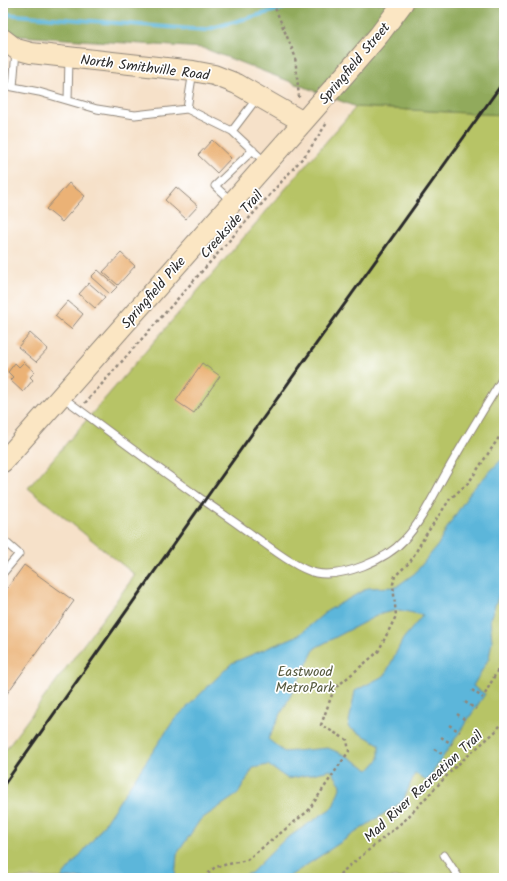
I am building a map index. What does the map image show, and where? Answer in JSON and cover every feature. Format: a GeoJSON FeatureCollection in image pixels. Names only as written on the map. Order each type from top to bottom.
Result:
{"type":"FeatureCollection","features":[{"type":"Feature","properties":{"kind":"main road","name":"Springfield Street"},"geometry":{"type":"LineString","coordinates":[[303,122],[374,41],[403,3]]}},
{"type":"Feature","properties":{"kind":"main road","name":"North Smithville Road"},"geometry":{"type":"LineString","coordinates":[[10,44],[31,53],[193,70],[214,75],[237,84],[303,122]]}},
{"type":"Feature","properties":{"kind":"main road","name":"Springfield Pike"},"geometry":{"type":"LineString","coordinates":[[3,462],[232,202],[260,157],[303,122]]}},
{"type":"Feature","properties":{"kind":"lane"},"geometry":{"type":"LineString","coordinates":[[10,44],[13,86]]}},
{"type":"Feature","properties":{"kind":"lane"},"geometry":{"type":"LineString","coordinates":[[68,100],[69,57]]}},
{"type":"Feature","properties":{"kind":"lane"},"geometry":{"type":"LineString","coordinates":[[187,108],[193,70]]}},
{"type":"Feature","properties":{"kind":"lane"},"geometry":{"type":"LineString","coordinates":[[3,85],[39,92],[97,109],[135,115],[187,108],[232,131],[260,157]]}},
{"type":"Feature","properties":{"kind":"lane"},"geometry":{"type":"LineString","coordinates":[[232,131],[258,96]]}},
{"type":"Feature","properties":{"kind":"lane"},"geometry":{"type":"LineString","coordinates":[[61,396],[199,498],[272,549],[305,570],[327,574],[352,570],[369,564],[390,552],[404,540],[428,508],[449,468],[504,376]]}},
{"type":"Feature","properties":{"kind":"lane"},"geometry":{"type":"LineString","coordinates":[[3,540],[20,554],[3,573]]}},
{"type":"Feature","properties":{"kind":"lane"},"geometry":{"type":"LineString","coordinates":[[444,854],[459,878]]}},
{"type":"Feature","properties":{"kind":"path"},"geometry":{"type":"LineString","coordinates":[[273,3],[294,56],[299,97]]}},
{"type":"Feature","properties":{"kind":"path","name":"Creekside Trail"},"geometry":{"type":"LineString","coordinates":[[79,410],[307,153],[327,123],[324,121]]}},
{"type":"Feature","properties":{"kind":"path"},"geometry":{"type":"LineString","coordinates":[[204,878],[215,867],[247,860],[308,811],[331,778],[349,751],[347,740],[321,725],[334,689],[378,652],[396,616],[393,584],[394,576],[410,562],[425,536],[450,499],[469,482],[504,430]]}},
{"type":"Feature","properties":{"kind":"path"},"geometry":{"type":"LineString","coordinates":[[485,694],[504,658]]}},
{"type":"Feature","properties":{"kind":"path"},"geometry":{"type":"LineString","coordinates":[[472,690],[483,698]]}},
{"type":"Feature","properties":{"kind":"path"},"geometry":{"type":"LineString","coordinates":[[465,702],[476,709]]}},
{"type":"Feature","properties":{"kind":"path"},"geometry":{"type":"LineString","coordinates":[[457,714],[467,721]]}},
{"type":"Feature","properties":{"kind":"path","name":"Mad River Recreation Trail"},"geometry":{"type":"LineString","coordinates":[[335,878],[406,818],[455,767],[495,732],[504,721]]}},
{"type":"Feature","properties":{"kind":"path"},"geometry":{"type":"LineString","coordinates":[[449,725],[460,732]]}},
{"type":"Feature","properties":{"kind":"path"},"geometry":{"type":"LineString","coordinates":[[441,737],[452,744]]}},
{"type":"Feature","properties":{"kind":"path"},"geometry":{"type":"LineString","coordinates":[[434,749],[444,755]]}},
{"type":"Feature","properties":{"kind":"green space"},"geometry":{"type":"Polygon","coordinates":[[[3,3],[504,3],[504,115],[356,107],[203,48],[3,35],[3,3]]]}},
{"type":"Feature","properties":{"kind":"green space","name":"Eastwood MetroPark"},"geometry":{"type":"Polygon","coordinates":[[[356,107],[504,115],[504,878],[3,878],[3,753],[135,575],[28,488],[356,107]]]}},
{"type":"Feature","properties":{"kind":"water"},"geometry":{"type":"Polygon","coordinates":[[[504,457],[504,590],[499,595],[490,619],[492,641],[489,658],[473,686],[485,694],[427,781],[415,773],[403,801],[287,878],[234,878],[251,873],[283,841],[333,807],[341,785],[331,770],[288,779],[268,765],[253,768],[238,794],[200,820],[177,854],[175,878],[61,878],[96,836],[174,720],[232,663],[299,635],[327,611],[368,588],[396,587],[415,573],[438,545],[471,491],[504,457]],[[399,610],[380,614],[315,648],[268,739],[284,752],[328,748],[349,757],[369,770],[379,759],[379,744],[348,727],[355,691],[385,675],[403,639],[423,615],[399,610]]]}},
{"type":"Feature","properties":{"kind":"building"},"geometry":{"type":"Polygon","coordinates":[[[212,140],[231,158],[217,173],[198,155],[212,140]]]}},
{"type":"Feature","properties":{"kind":"building"},"geometry":{"type":"Polygon","coordinates":[[[69,183],[85,196],[62,222],[46,209],[69,183]]]}},
{"type":"Feature","properties":{"kind":"building"},"geometry":{"type":"Polygon","coordinates":[[[176,187],[198,206],[186,219],[165,200],[176,187]]]}},
{"type":"Feature","properties":{"kind":"building"},"geometry":{"type":"Polygon","coordinates":[[[121,253],[135,266],[118,285],[103,272],[121,253]]]}},
{"type":"Feature","properties":{"kind":"building"},"geometry":{"type":"Polygon","coordinates":[[[98,270],[117,287],[110,294],[91,277],[98,270]]]}},
{"type":"Feature","properties":{"kind":"building"},"geometry":{"type":"Polygon","coordinates":[[[89,283],[105,297],[95,308],[79,294],[89,283]]]}},
{"type":"Feature","properties":{"kind":"building"},"geometry":{"type":"Polygon","coordinates":[[[68,301],[83,314],[71,329],[55,316],[68,301]]]}},
{"type":"Feature","properties":{"kind":"building"},"geometry":{"type":"Polygon","coordinates":[[[30,333],[48,349],[36,362],[18,347],[30,333]]]}},
{"type":"Feature","properties":{"kind":"building"},"geometry":{"type":"Polygon","coordinates":[[[24,362],[35,372],[30,377],[33,380],[23,392],[10,380],[13,377],[8,372],[15,363],[19,367],[24,362]]]}},
{"type":"Feature","properties":{"kind":"building"},"geometry":{"type":"Polygon","coordinates":[[[202,363],[220,376],[194,413],[176,401],[202,363]]]}},
{"type":"Feature","properties":{"kind":"building"},"geometry":{"type":"Polygon","coordinates":[[[24,565],[74,601],[3,699],[3,594],[24,565]]]}},
{"type":"Feature","properties":{"kind":"waterway"},"geometry":{"type":"LineString","coordinates":[[3,14],[205,30],[302,3]]}},
{"type":"Feature","properties":{"kind":"railway"},"geometry":{"type":"LineString","coordinates":[[3,786],[214,487],[504,81]]}}]}
